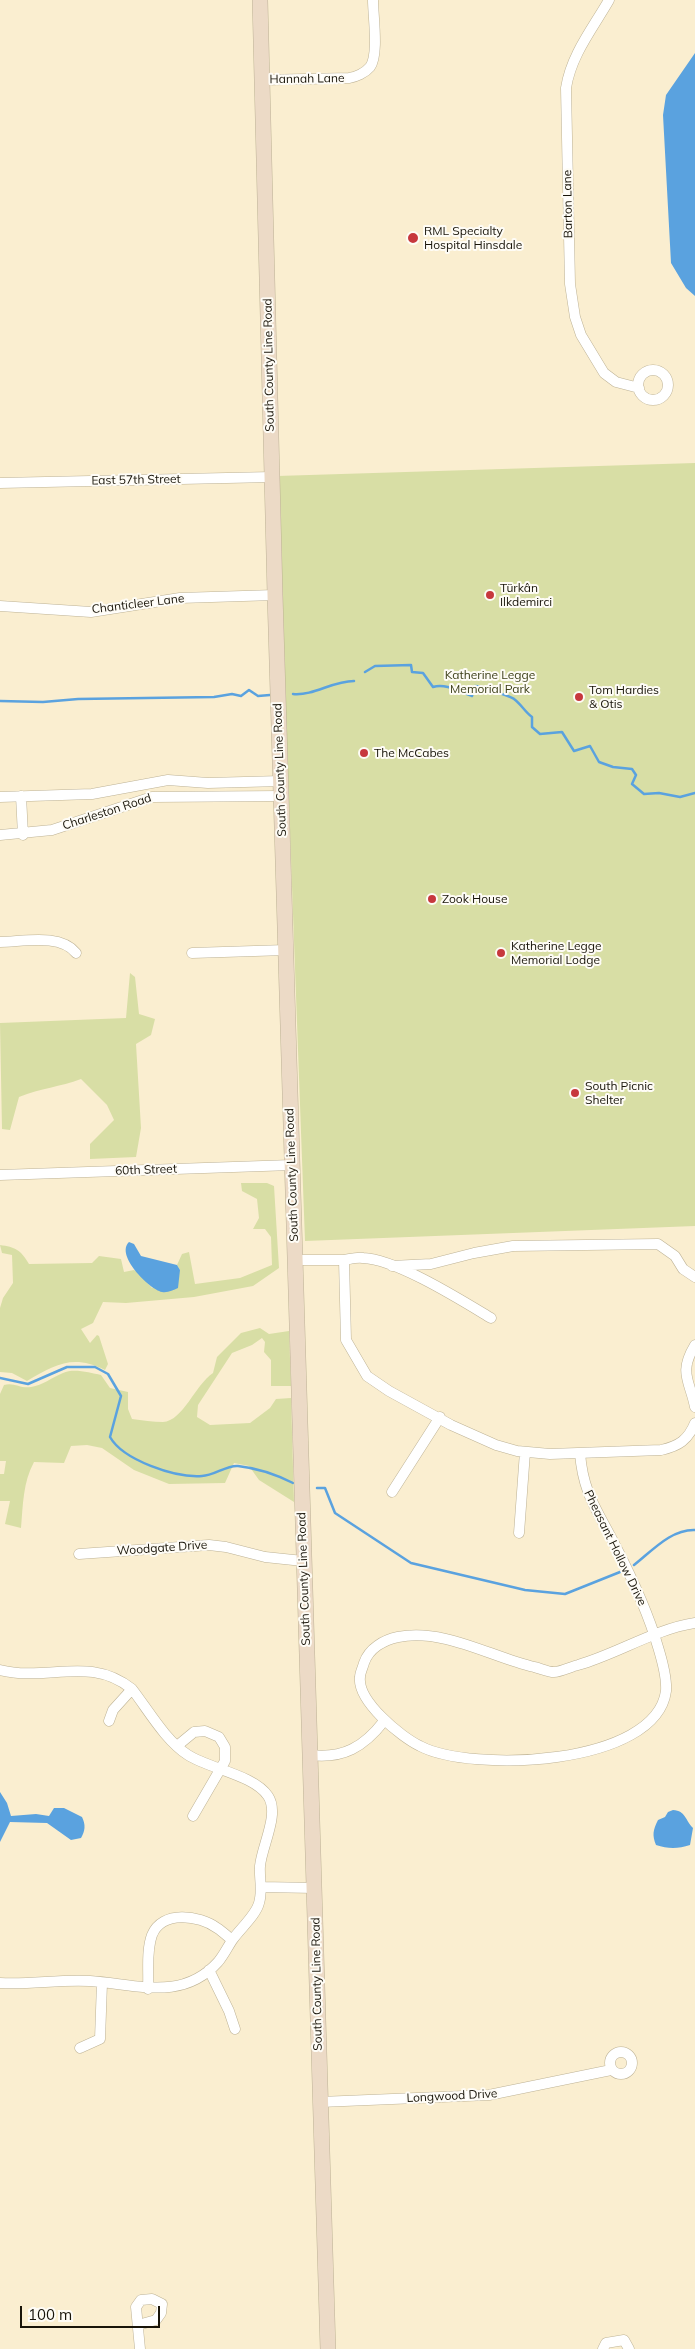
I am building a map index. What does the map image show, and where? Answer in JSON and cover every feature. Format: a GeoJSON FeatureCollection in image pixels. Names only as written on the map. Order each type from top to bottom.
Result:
{"type":"FeatureCollection","features":[{"type":"Feature","properties":{"kind":"main road","name":"South County Line Road"},"geometry":{"type":"LineString","coordinates":[[260,0],[275,595],[328,2349]]}},
{"type":"Feature","properties":{"kind":"street","name":"Hannah Lane"},"geometry":{"type":"LineString","coordinates":[[262,80],[349,78],[358,76],[370,67],[374,54],[373,0]]}},
{"type":"Feature","properties":{"kind":"street","name":"Barton Lane"},"geometry":{"type":"LineString","coordinates":[[609,0],[575,57],[568,74],[566,88],[570,284],[578,326],[604,373],[616,382],[639,388]]}},
{"type":"Feature","properties":{"kind":"street","name":"East 57th Street"},"geometry":{"type":"LineString","coordinates":[[0,483],[272,477]]}},
{"type":"Feature","properties":{"kind":"street","name":"Chanticleer Lane"},"geometry":{"type":"LineString","coordinates":[[0,606],[91,612],[180,598],[275,595]]}},
{"type":"Feature","properties":{"kind":"street","name":"Charleston Road"},"geometry":{"type":"LineString","coordinates":[[0,797],[92,794],[168,780],[281,788]]}},
{"type":"Feature","properties":{"kind":"street","name":"Charleston Road"},"geometry":{"type":"LineString","coordinates":[[0,835],[52,830],[152,797],[281,788]]}},
{"type":"Feature","properties":{"kind":"street"},"geometry":{"type":"LineString","coordinates":[[21,796],[23,834]]}},
{"type":"Feature","properties":{"kind":"street"},"geometry":{"type":"LineString","coordinates":[[0,942],[58,942],[72,948],[76,953]]}},
{"type":"Feature","properties":{"kind":"street"},"geometry":{"type":"LineString","coordinates":[[192,953],[286,950]]}},
{"type":"Feature","properties":{"kind":"street","name":"60th Street"},"geometry":{"type":"LineString","coordinates":[[0,1175],[292,1166]]}},
{"type":"Feature","properties":{"kind":"street"},"geometry":{"type":"LineString","coordinates":[[392,1266],[431,1264],[474,1253],[513,1246],[658,1244],[674,1256],[683,1268],[695,1277]]}},
{"type":"Feature","properties":{"kind":"street"},"geometry":{"type":"LineString","coordinates":[[295,1260],[344,1260],[364,1257],[392,1266],[433,1284],[491,1318]]}},
{"type":"Feature","properties":{"kind":"street"},"geometry":{"type":"LineString","coordinates":[[344,1260],[346,1340],[367,1376],[382,1386],[496,1445],[525,1452],[580,1453],[661,1450],[675,1447],[686,1440],[695,1423]]}},
{"type":"Feature","properties":{"kind":"street"},"geometry":{"type":"LineString","coordinates":[[431,1264],[433,1284]]}},
{"type":"Feature","properties":{"kind":"street"},"geometry":{"type":"LineString","coordinates":[[695,1345],[691,1351],[685,1377],[695,1407]]}},
{"type":"Feature","properties":{"kind":"street"},"geometry":{"type":"LineString","coordinates":[[392,1492],[440,1417]]}},
{"type":"Feature","properties":{"kind":"street"},"geometry":{"type":"LineString","coordinates":[[519,1533],[525,1452]]}},
{"type":"Feature","properties":{"kind":"street","name":"Pheasant Hollow Drive"},"geometry":{"type":"LineString","coordinates":[[580,1453],[582,1475],[590,1501],[616,1546],[655,1635],[666,1691],[660,1707],[650,1723],[633,1735],[598,1749],[537,1758],[493,1760],[458,1758],[428,1751],[405,1739],[384,1721],[363,1692],[360,1679],[366,1658],[376,1646],[399,1637],[426,1636],[456,1642],[520,1664],[554,1672],[601,1659],[655,1635]]}},
{"type":"Feature","properties":{"kind":"street","name":"Woodgate Drive"},"geometry":{"type":"LineString","coordinates":[[78,1554],[208,1545],[226,1547],[265,1557],[303,1562]]}},
{"type":"Feature","properties":{"kind":"street"},"geometry":{"type":"LineString","coordinates":[[655,1635],[695,1623]]}},
{"type":"Feature","properties":{"kind":"street"},"geometry":{"type":"LineString","coordinates":[[0,1670],[23,1674],[92,1670],[116,1679],[132,1689],[177,1746],[190,1756],[260,1788],[269,1797],[272,1810],[272,1820],[261,1852],[259,1905],[232,1940],[220,1961],[209,1970],[190,1982],[148,1989],[75,1981],[22,1985],[0,1983]]}},
{"type":"Feature","properties":{"kind":"street"},"geometry":{"type":"LineString","coordinates":[[109,1721],[113,1710],[132,1689]]}},
{"type":"Feature","properties":{"kind":"street"},"geometry":{"type":"LineString","coordinates":[[310,1755],[332,1756],[350,1751],[369,1737],[384,1721]]}},
{"type":"Feature","properties":{"kind":"street"},"geometry":{"type":"LineString","coordinates":[[177,1746],[194,1732],[205,1731],[219,1737],[225,1747],[225,1761],[193,1816]]}},
{"type":"Feature","properties":{"kind":"street"},"geometry":{"type":"LineString","coordinates":[[261,1887],[315,1888]]}},
{"type":"Feature","properties":{"kind":"street"},"geometry":{"type":"LineString","coordinates":[[148,1989],[149,1946],[157,1926],[166,1920],[183,1917],[199,1919],[216,1927],[232,1940]]}},
{"type":"Feature","properties":{"kind":"street"},"geometry":{"type":"LineString","coordinates":[[209,1970],[229,2011],[235,2029]]}},
{"type":"Feature","properties":{"kind":"street"},"geometry":{"type":"LineString","coordinates":[[80,2048],[100,2038],[102,1983]]}},
{"type":"Feature","properties":{"kind":"street","name":"Longwood Drive"},"geometry":{"type":"LineString","coordinates":[[320,2102],[489,2095],[611,2070]]}},
{"type":"Feature","properties":{"kind":"street"},"geometry":{"type":"LineString","coordinates":[[138,2325],[140,2349]]}},
{"type":"Feature","properties":{"kind":"street"},"geometry":{"type":"LineString","coordinates":[[603,2349],[606,2344],[624,2340],[629,2349]]}},
{"type":"Feature","properties":{"kind":"green space","name":"Katherine Legge Memorial Park"},"geometry":{"type":"Polygon","coordinates":[[[695,463],[695,1226],[305,1241],[277,476],[695,463]]]}},
{"type":"Feature","properties":{"kind":"green space"},"geometry":{"type":"Polygon","coordinates":[[[130,973],[135,977],[139,1014],[155,1019],[151,1035],[136,1044],[141,1128],[136,1157],[90,1159],[90,1144],[114,1120],[107,1105],[81,1079],[19,1097],[10,1130],[2,1129],[0,1023],[126,1018],[130,973]]]}},
{"type":"Feature","properties":{"kind":"green space"},"geometry":{"type":"Polygon","coordinates":[[[241,1183],[267,1183],[274,1186],[279,1268],[253,1286],[194,1297],[126,1303],[103,1302],[93,1323],[81,1329],[90,1343],[97,1335],[99,1336],[108,1364],[105,1370],[84,1363],[65,1363],[27,1381],[12,1373],[0,1372],[0,1308],[3,1298],[13,1283],[12,1255],[2,1253],[0,1245],[17,1250],[29,1264],[92,1263],[99,1256],[121,1259],[124,1272],[134,1270],[152,1288],[180,1270],[177,1265],[182,1254],[189,1252],[195,1284],[240,1278],[272,1265],[271,1237],[265,1229],[253,1229],[259,1218],[257,1199],[242,1191],[241,1183]]]}},
{"type":"Feature","properties":{"kind":"green space"},"geometry":{"type":"Polygon","coordinates":[[[260,1328],[269,1334],[289,1331],[291,1386],[271,1386],[271,1360],[264,1352],[265,1342],[262,1338],[252,1345],[232,1353],[198,1405],[197,1417],[210,1425],[250,1423],[270,1408],[276,1399],[291,1398],[294,1502],[259,1480],[249,1466],[234,1463],[225,1483],[169,1484],[134,1470],[102,1448],[87,1445],[71,1446],[64,1463],[34,1462],[26,1486],[21,1528],[5,1524],[10,1501],[0,1501],[0,1474],[4,1474],[6,1461],[0,1461],[0,1394],[4,1385],[11,1384],[31,1387],[72,1371],[101,1375],[110,1388],[128,1392],[128,1409],[132,1419],[163,1422],[177,1416],[200,1386],[213,1373],[217,1357],[241,1333],[260,1328]]]}},
{"type":"Feature","properties":{"kind":"water"},"geometry":{"type":"Polygon","coordinates":[[[695,53],[695,296],[686,288],[671,263],[663,115],[666,95],[695,53]]]}},
{"type":"Feature","properties":{"kind":"water"},"geometry":{"type":"Polygon","coordinates":[[[129,1242],[134,1244],[141,1256],[177,1265],[180,1270],[178,1288],[162,1292],[149,1285],[135,1271],[126,1255],[126,1248],[129,1242]]]}},
{"type":"Feature","properties":{"kind":"water"},"geometry":{"type":"Polygon","coordinates":[[[0,1792],[7,1803],[11,1816],[36,1814],[49,1816],[54,1808],[64,1808],[82,1817],[84,1828],[81,1838],[71,1840],[47,1823],[10,1822],[0,1842],[0,1792]]]}},
{"type":"Feature","properties":{"kind":"water"},"geometry":{"type":"Polygon","coordinates":[[[673,1810],[683,1814],[693,1828],[690,1845],[673,1848],[656,1845],[654,1832],[658,1820],[673,1810]]]}},
{"type":"Feature","properties":{"kind":"waterway"},"geometry":{"type":"LineString","coordinates":[[365,672],[375,666],[411,665],[412,672],[423,673],[433,687],[448,687],[472,696],[475,686],[502,694],[519,703],[532,717],[532,727],[540,734],[562,732],[574,751],[590,746],[599,762],[613,767],[632,769],[636,775],[632,784],[644,794],[659,793],[680,797],[695,793]]}},
{"type":"Feature","properties":{"kind":"waterway"},"geometry":{"type":"LineString","coordinates":[[293,694],[308,693],[338,683],[354,681]]}},
{"type":"Feature","properties":{"kind":"waterway"},"geometry":{"type":"LineString","coordinates":[[0,701],[43,702],[78,699],[214,697],[232,694],[241,696],[249,690],[258,696],[270,695]]}},
{"type":"Feature","properties":{"kind":"waterway"},"geometry":{"type":"LineString","coordinates":[[0,1378],[28,1384],[67,1367],[95,1367],[108,1374],[121,1396],[110,1437],[126,1453],[151,1466],[178,1474],[206,1476],[229,1467],[238,1466],[266,1472],[293,1483]]}},
{"type":"Feature","properties":{"kind":"waterway"},"geometry":{"type":"LineString","coordinates":[[317,1488],[325,1488],[335,1513],[411,1563],[525,1590],[565,1594],[620,1572]]}},
{"type":"Feature","properties":{"kind":"waterway"},"geometry":{"type":"LineString","coordinates":[[634,1565],[670,1537],[678,1533],[695,1530]]}},
{"type":"Feature","properties":{"kind":"place","name":"RML Specialty Hospital Hinsdale"},"geometry":{"type":"Point","coordinates":[413,238]}},
{"type":"Feature","properties":{"kind":"place","name":"Türkân Ilkdemirci"},"geometry":{"type":"Point","coordinates":[490,595]}},
{"type":"Feature","properties":{"kind":"place","name":"Tom Hardies & Otis"},"geometry":{"type":"Point","coordinates":[579,697]}},
{"type":"Feature","properties":{"kind":"place","name":"The McCabes"},"geometry":{"type":"Point","coordinates":[364,753]}},
{"type":"Feature","properties":{"kind":"place","name":"Zook House"},"geometry":{"type":"Point","coordinates":[432,899]}},
{"type":"Feature","properties":{"kind":"place","name":"Katherine Legge Memorial Lodge"},"geometry":{"type":"Point","coordinates":[501,953]}},
{"type":"Feature","properties":{"kind":"place","name":"South Picnic Shelter"},"geometry":{"type":"Point","coordinates":[575,1093]}}]}
